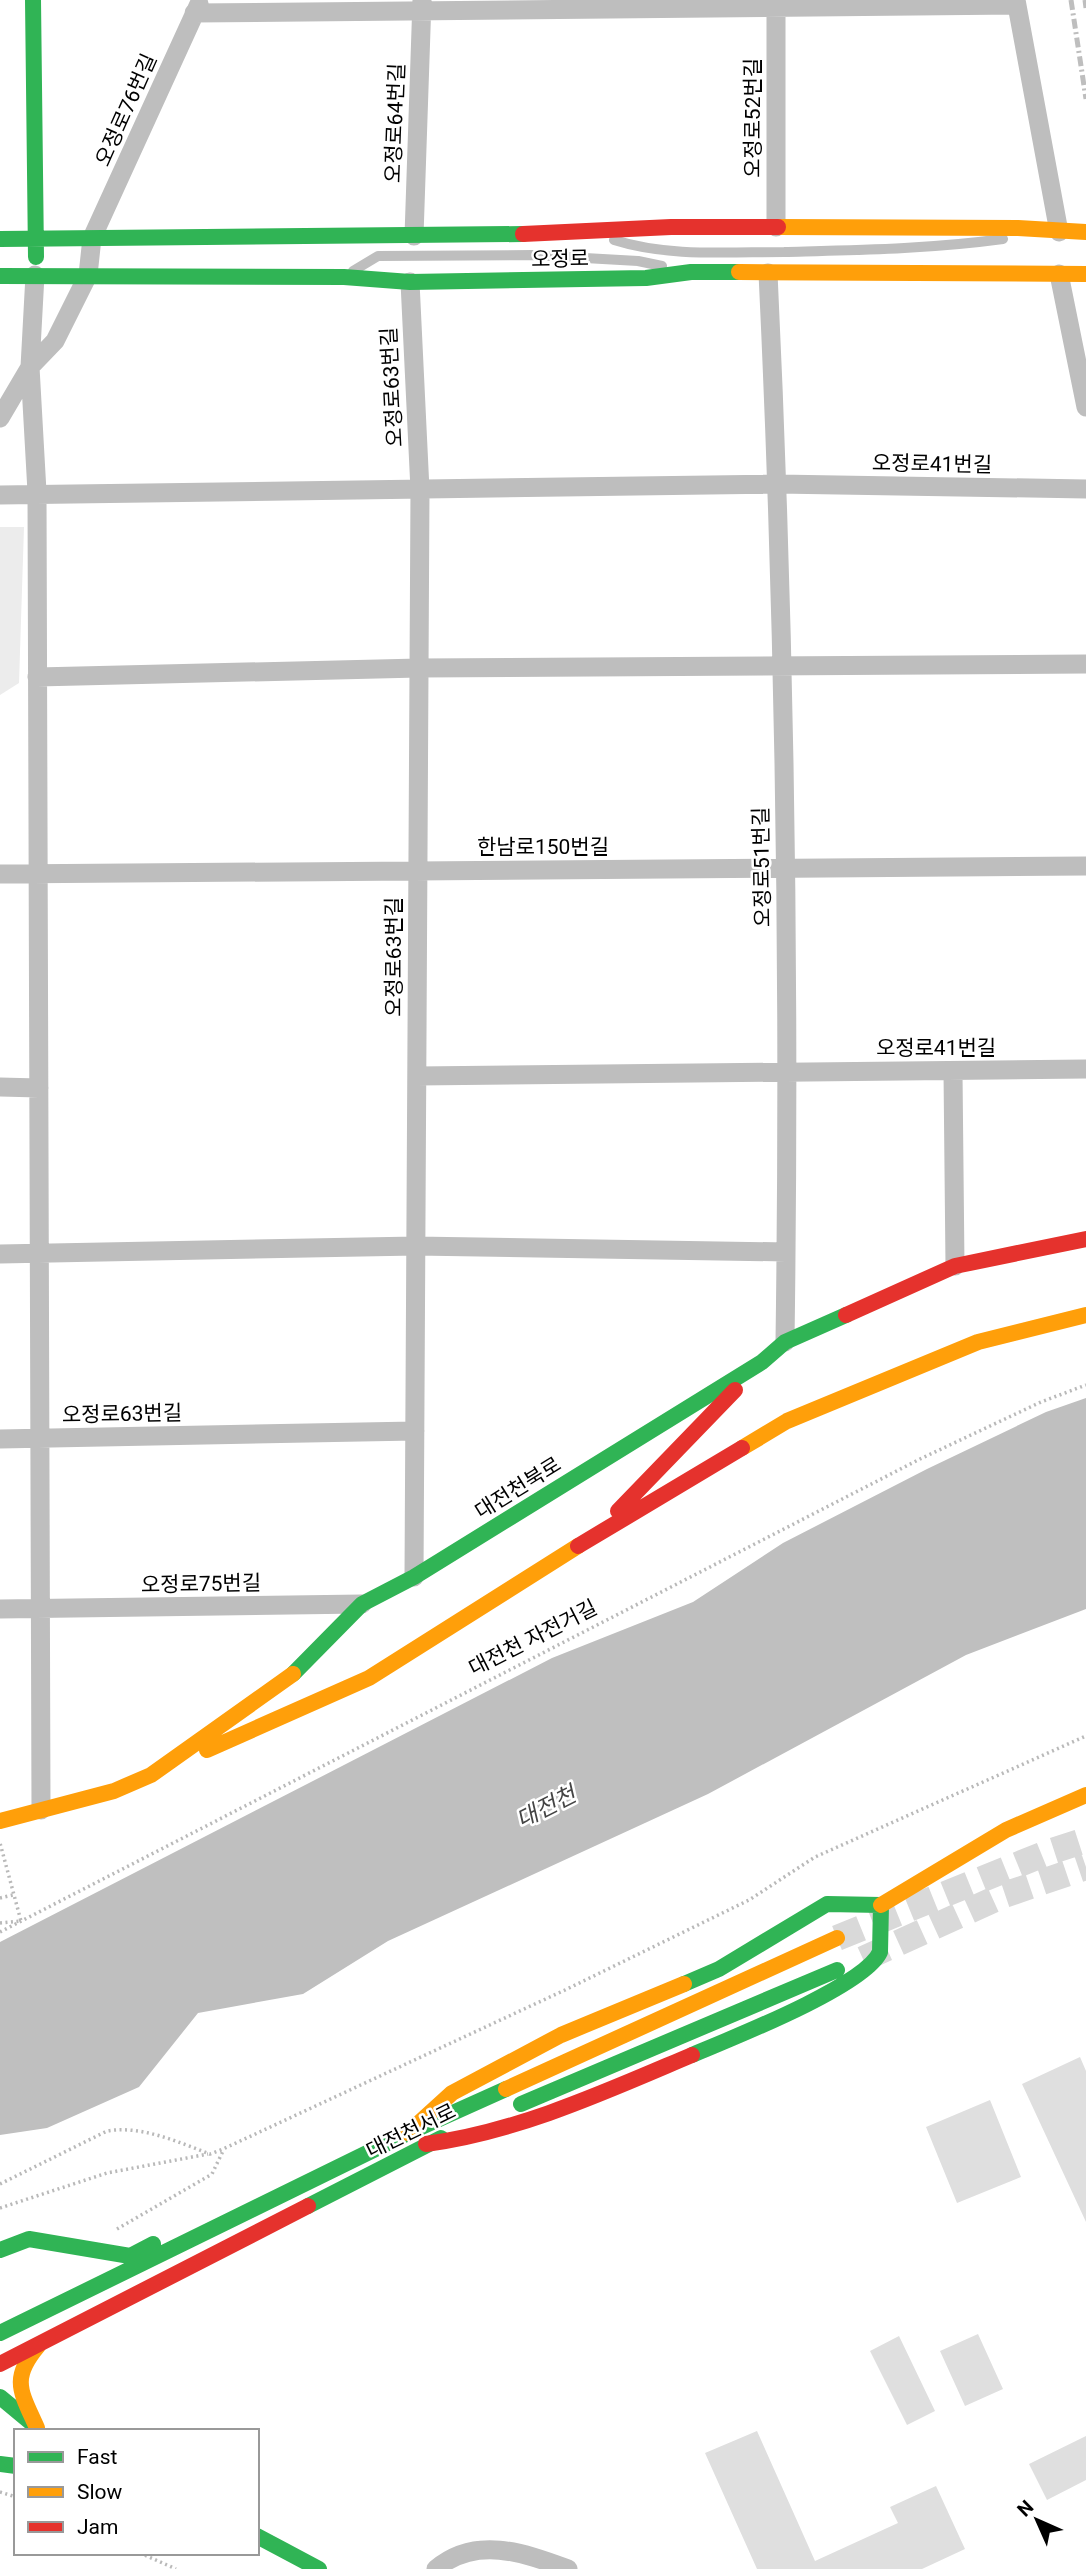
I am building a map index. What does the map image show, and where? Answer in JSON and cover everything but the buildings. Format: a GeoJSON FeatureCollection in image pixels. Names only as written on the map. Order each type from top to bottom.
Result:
{"type":"FeatureCollection","features":[{"type":"Feature","properties":{"kind":"main road"},"geometry":{"type":"LineString","coordinates":[[33,0],[35,275]]}},
{"type":"Feature","properties":{"kind":"main road","name":"오정로"},"geometry":{"type":"LineString","coordinates":[[0,239],[414,236],[591,233],[671,228],[1018,228],[1086,232]]}},
{"type":"Feature","properties":{"kind":"main road","name":"오정로"},"geometry":{"type":"LineString","coordinates":[[0,276],[344,277],[410,282],[646,278],[691,272],[1086,274]]}},
{"type":"Feature","properties":{"kind":"main road","name":"대전천북로"},"geometry":{"type":"LineString","coordinates":[[0,1821],[114,1791],[151,1775],[284,1684],[362,1604],[414,1577],[762,1362],[785,1342],[955,1266],[1086,1239]]}},
{"type":"Feature","properties":{"kind":"main road"},"geometry":{"type":"LineString","coordinates":[[151,1775],[369,1678],[589,1539],[788,1420],[978,1342],[1086,1315]]}},
{"type":"Feature","properties":{"kind":"main road"},"geometry":{"type":"LineString","coordinates":[[589,1539],[762,1362]]}},
{"type":"Feature","properties":{"kind":"main road"},"geometry":{"type":"LineString","coordinates":[[408,2133],[452,2093],[561,2035],[719,1969],[827,1904],[881,1905],[974,1846],[1051,1807],[1086,1795]]}},
{"type":"Feature","properties":{"kind":"main road"},"geometry":{"type":"LineString","coordinates":[[426,2144],[475,2136],[576,2102],[790,2012],[858,1976],[877,1959],[883,1932],[881,1905]]}},
{"type":"Feature","properties":{"kind":"main road"},"geometry":{"type":"LineString","coordinates":[[0,2333],[408,2133],[837,1938]]}},
{"type":"Feature","properties":{"kind":"main road","name":"대전천서로"},"geometry":{"type":"LineString","coordinates":[[0,2364],[232,2247],[426,2144],[852,1964]]}},
{"type":"Feature","properties":{"kind":"main road"},"geometry":{"type":"LineString","coordinates":[[0,2250],[29,2239],[130,2256],[215,2213],[265,2203]]}},
{"type":"Feature","properties":{"kind":"main road"},"geometry":{"type":"LineString","coordinates":[[38,2429],[18,2378],[21,2365],[43,2342]]}},
{"type":"Feature","properties":{"kind":"main road"},"geometry":{"type":"LineString","coordinates":[[0,2397],[38,2429]]}},
{"type":"Feature","properties":{"kind":"main road"},"geometry":{"type":"LineString","coordinates":[[261,2540],[318,2569]]}},
{"type":"Feature","properties":{"kind":"street"},"geometry":{"type":"LineString","coordinates":[[198,7],[1017,3],[1059,232]]}},
{"type":"Feature","properties":{"kind":"street","name":"오정로52번길"},"geometry":{"type":"LineString","coordinates":[[776,4],[776,228]]}},
{"type":"Feature","properties":{"kind":"street","name":"오정로64번길"},"geometry":{"type":"LineString","coordinates":[[414,236],[422,6]]}},
{"type":"Feature","properties":{"kind":"street","name":"오정로76번길"},"geometry":{"type":"LineString","coordinates":[[88,275],[92,239],[198,7]]}},
{"type":"Feature","properties":{"kind":"street","name":"오정로51번길"},"geometry":{"type":"LineString","coordinates":[[768,273],[778,484],[785,868],[785,1342]]}},
{"type":"Feature","properties":{"kind":"street"},"geometry":{"type":"LineString","coordinates":[[1059,274],[1086,407]]}},
{"type":"Feature","properties":{"kind":"street"},"geometry":{"type":"LineString","coordinates":[[35,275],[30,367],[37,492],[41,1810]]}},
{"type":"Feature","properties":{"kind":"street"},"geometry":{"type":"LineString","coordinates":[[0,418],[30,367],[55,341],[88,275]]}},
{"type":"Feature","properties":{"kind":"street","name":"오정로63번길"},"geometry":{"type":"LineString","coordinates":[[410,282],[420,490],[414,1577]]}},
{"type":"Feature","properties":{"kind":"street"},"geometry":{"type":"LineString","coordinates":[[0,495],[37,492],[420,490],[778,484]]}},
{"type":"Feature","properties":{"kind":"street","name":"오정로41번길"},"geometry":{"type":"LineString","coordinates":[[778,484],[1086,489]]}},
{"type":"Feature","properties":{"kind":"street"},"geometry":{"type":"LineString","coordinates":[[37,677],[419,668],[1086,664]]}},
{"type":"Feature","properties":{"kind":"street","name":"한남로150번길"},"geometry":{"type":"LineString","coordinates":[[0,873],[1086,866]]}},
{"type":"Feature","properties":{"kind":"street","name":"오정로41번길"},"geometry":{"type":"LineString","coordinates":[[786,1070],[953,1072],[1086,1069]]}},
{"type":"Feature","properties":{"kind":"street"},"geometry":{"type":"LineString","coordinates":[[416,1076],[786,1070]]}},
{"type":"Feature","properties":{"kind":"street"},"geometry":{"type":"LineString","coordinates":[[953,1072],[955,1266]]}},
{"type":"Feature","properties":{"kind":"street"},"geometry":{"type":"LineString","coordinates":[[0,1087],[39,1088]]}},
{"type":"Feature","properties":{"kind":"street"},"geometry":{"type":"LineString","coordinates":[[0,1254],[416,1246],[786,1252]]}},
{"type":"Feature","properties":{"kind":"street","name":"오정로63번길"},"geometry":{"type":"LineString","coordinates":[[40,1438],[415,1431]]}},
{"type":"Feature","properties":{"kind":"street"},"geometry":{"type":"LineString","coordinates":[[0,1439],[40,1438]]}},
{"type":"Feature","properties":{"kind":"street","name":"오정로75번길"},"geometry":{"type":"LineString","coordinates":[[0,1609],[362,1604]]}},
{"type":"Feature","properties":{"kind":"street"},"geometry":{"type":"LineString","coordinates":[[436,2569],[448,2559],[480,2548],[517,2551],[568,2569]]}},
{"type":"Feature","properties":{"kind":"lane"},"geometry":{"type":"LineString","coordinates":[[591,233],[644,250],[743,252],[945,247],[1059,232]]}},
{"type":"Feature","properties":{"kind":"lane"},"geometry":{"type":"LineString","coordinates":[[344,277],[378,256],[533,255],[638,261],[691,272]]}},
{"type":"Feature","properties":{"kind":"path","name":"대전천 자전거길"},"geometry":{"type":"LineString","coordinates":[[0,1932],[908,1465],[1041,1402],[1086,1385]]}},
{"type":"Feature","properties":{"kind":"path"},"geometry":{"type":"LineString","coordinates":[[0,2208],[107,2173],[210,2154],[223,2149],[565,1990],[749,1900],[815,1857],[1086,1736]]}},
{"type":"Feature","properties":{"kind":"path"},"geometry":{"type":"LineString","coordinates":[[0,1841],[21,1921],[0,1923]]}},
{"type":"Feature","properties":{"kind":"path"},"geometry":{"type":"LineString","coordinates":[[0,1898],[13,1895]]}},
{"type":"Feature","properties":{"kind":"path"},"geometry":{"type":"LineString","coordinates":[[0,2184],[107,2131],[123,2128],[169,2139],[210,2154]]}},
{"type":"Feature","properties":{"kind":"path"},"geometry":{"type":"LineString","coordinates":[[113,2232],[212,2174],[223,2149]]}},
{"type":"Feature","properties":{"kind":"path"},"geometry":{"type":"LineString","coordinates":[[144,2555],[176,2569]]}},
{"type":"Feature","properties":{"kind":"shaded area"},"geometry":{"type":"Polygon","coordinates":[[[0,527],[24,527],[19,683],[0,695],[0,527]]]}},
{"type":"Feature","properties":{"kind":"water","name":"대전천"},"geometry":{"type":"Polygon","coordinates":[[[1086,1398],[1086,1609],[966,1655],[708,1794],[388,1941],[303,1994],[198,2013],[139,2087],[47,2128],[0,2135],[0,1942],[552,1658],[693,1602],[783,1543],[927,1469],[1046,1412],[1086,1398]]]}},
{"type":"Feature","properties":{"kind":"tunnel"},"geometry":{"type":"LineString","coordinates":[[837,1938],[1049,1852],[1086,1840]]}},
{"type":"Feature","properties":{"kind":"tunnel"},"geometry":{"type":"LineString","coordinates":[[863,1959],[1004,1895],[1086,1867]]}},
{"type":"Feature","properties":{"kind":"railway"},"geometry":{"type":"LineString","coordinates":[[1071,0],[1086,99]]}},
{"type":"Feature","properties":{"kind":"railway"},"geometry":{"type":"LineString","coordinates":[[1085,0],[1086,8]]}},
{"type":"Feature","properties":{"kind":"traffic: fast"},"geometry":{"type":"LineString","coordinates":[[33,0],[36,257]]}},
{"type":"Feature","properties":{"kind":"traffic: fast"},"geometry":{"type":"LineString","coordinates":[[0,239],[523,234]]}},
{"type":"Feature","properties":{"kind":"traffic: fast"},"geometry":{"type":"LineString","coordinates":[[0,276],[344,277],[410,282],[646,278],[691,272],[739,272]]}},
{"type":"Feature","properties":{"kind":"traffic: fast"},"geometry":{"type":"LineString","coordinates":[[293,1674],[362,1604],[414,1577],[762,1362],[785,1342],[846,1315]]}},
{"type":"Feature","properties":{"kind":"traffic: fast"},"geometry":{"type":"LineString","coordinates":[[684,1984],[719,1969],[827,1904],[881,1905],[880,1952],[869,1966],[850,1980],[795,2010],[692,2055]]}},
{"type":"Feature","properties":{"kind":"traffic: fast"},"geometry":{"type":"LineString","coordinates":[[521,2104],[837,1970]]}},
{"type":"Feature","properties":{"kind":"traffic: fast"},"geometry":{"type":"LineString","coordinates":[[0,2333],[408,2133],[506,2089]]}},
{"type":"Feature","properties":{"kind":"traffic: fast"},"geometry":{"type":"LineString","coordinates":[[308,2206],[441,2138]]}},
{"type":"Feature","properties":{"kind":"traffic: fast"},"geometry":{"type":"LineString","coordinates":[[0,2250],[29,2239],[130,2256],[153,2244]]}},
{"type":"Feature","properties":{"kind":"traffic: fast"},"geometry":{"type":"LineString","coordinates":[[0,2397],[34,2425]]}},
{"type":"Feature","properties":{"kind":"traffic: fast"},"geometry":{"type":"LineString","coordinates":[[0,2464],[14,2466]]}},
{"type":"Feature","properties":{"kind":"traffic: fast"},"geometry":{"type":"LineString","coordinates":[[259,2537],[319,2569]]}},
{"type":"Feature","properties":{"kind":"traffic: slow"},"geometry":{"type":"LineString","coordinates":[[778,227],[1018,228],[1086,232]]}},
{"type":"Feature","properties":{"kind":"traffic: slow"},"geometry":{"type":"LineString","coordinates":[[739,272],[1086,274]]}},
{"type":"Feature","properties":{"kind":"traffic: slow"},"geometry":{"type":"LineString","coordinates":[[742,1448],[787,1421],[978,1342],[1086,1315]]}},
{"type":"Feature","properties":{"kind":"traffic: slow"},"geometry":{"type":"LineString","coordinates":[[207,1750],[369,1678],[578,1546]]}},
{"type":"Feature","properties":{"kind":"traffic: slow"},"geometry":{"type":"LineString","coordinates":[[0,1821],[114,1791],[151,1775],[293,1674]]}},
{"type":"Feature","properties":{"kind":"traffic: slow"},"geometry":{"type":"LineString","coordinates":[[881,1905],[1006,1830],[1086,1795]]}},
{"type":"Feature","properties":{"kind":"traffic: slow"},"geometry":{"type":"LineString","coordinates":[[506,2089],[837,1938]]}},
{"type":"Feature","properties":{"kind":"traffic: slow"},"geometry":{"type":"LineString","coordinates":[[408,2133],[452,2093],[561,2035],[684,1984]]}},
{"type":"Feature","properties":{"kind":"traffic: slow"},"geometry":{"type":"LineString","coordinates":[[37,2428],[26,2405],[21,2377],[29,2358],[38,2346]]}},
{"type":"Feature","properties":{"kind":"traffic: jam"},"geometry":{"type":"LineString","coordinates":[[523,234],[671,227],[778,227]]}},
{"type":"Feature","properties":{"kind":"traffic: jam"},"geometry":{"type":"LineString","coordinates":[[846,1315],[955,1266],[1086,1239]]}},
{"type":"Feature","properties":{"kind":"traffic: jam"},"geometry":{"type":"LineString","coordinates":[[618,1511],[735,1390]]}},
{"type":"Feature","properties":{"kind":"traffic: jam"},"geometry":{"type":"LineString","coordinates":[[578,1546],[742,1448]]}},
{"type":"Feature","properties":{"kind":"traffic: jam"},"geometry":{"type":"LineString","coordinates":[[426,2144],[528,2120],[595,2096],[692,2055]]}},
{"type":"Feature","properties":{"kind":"traffic: jam"},"geometry":{"type":"LineString","coordinates":[[0,2364],[308,2206]]}}]}
